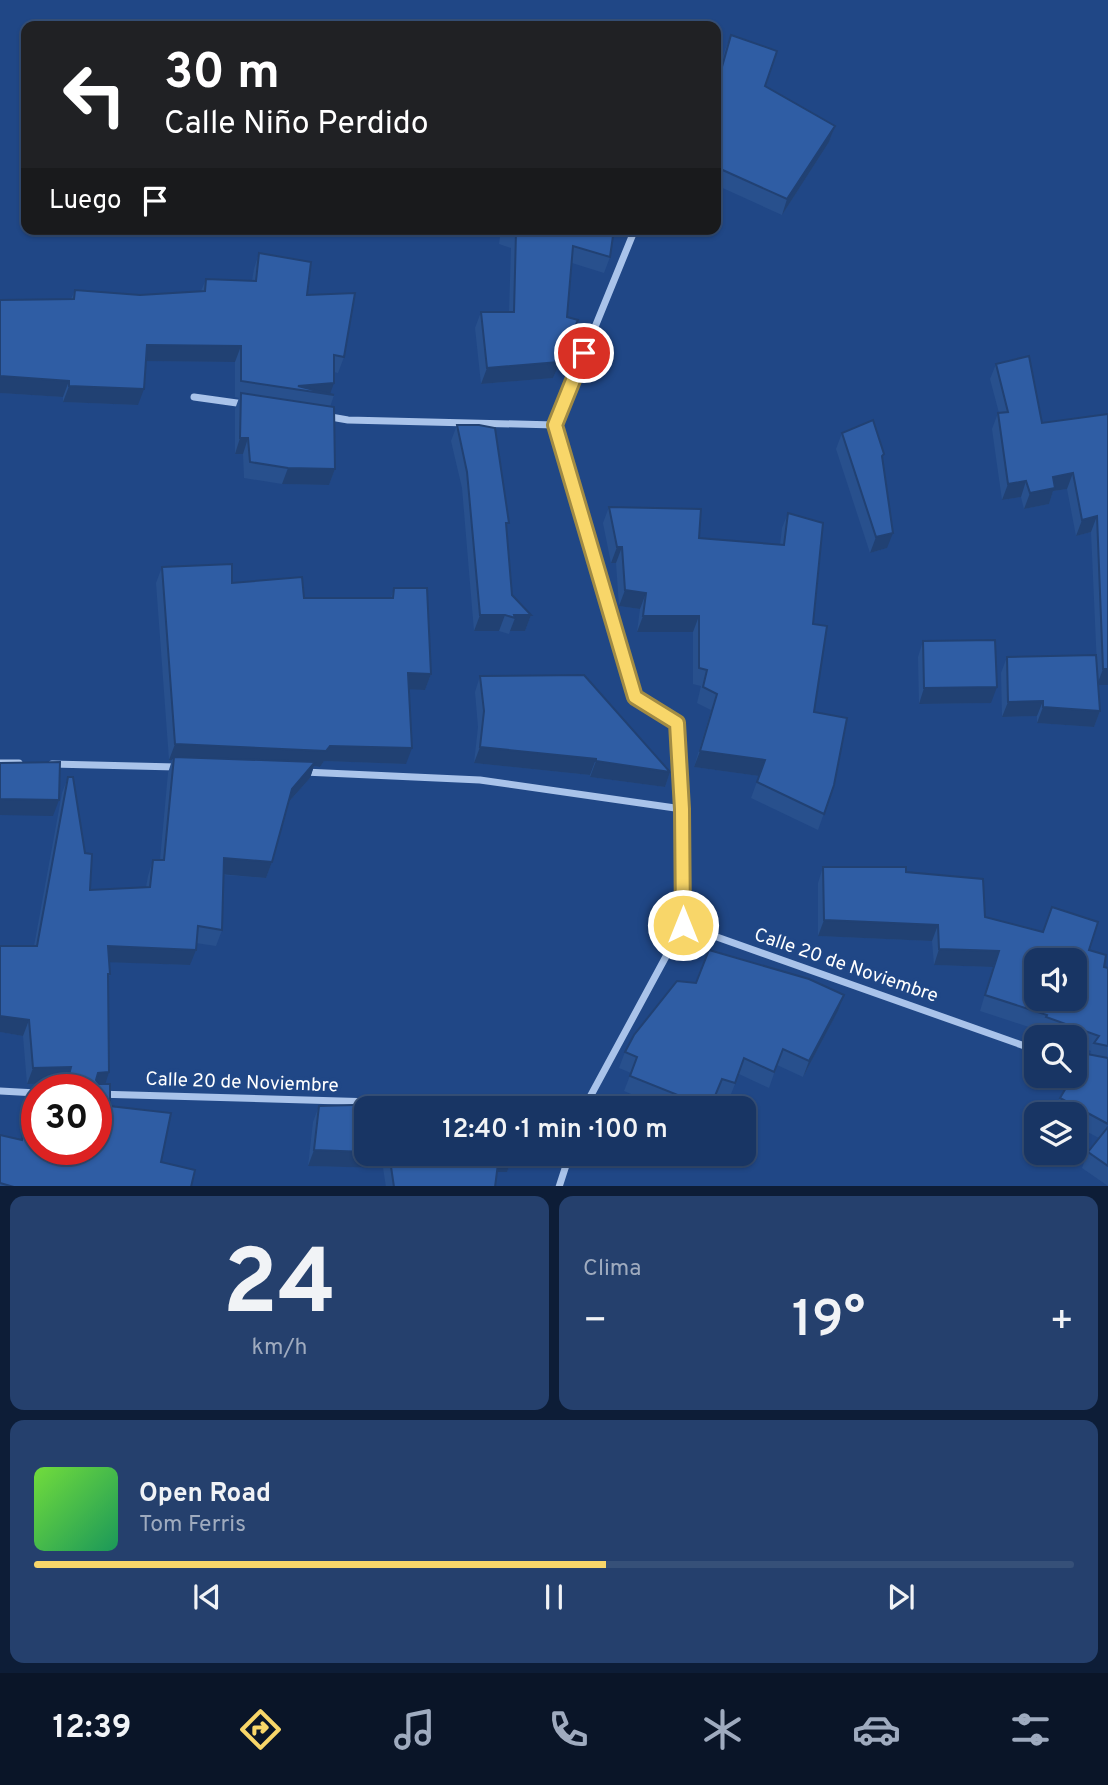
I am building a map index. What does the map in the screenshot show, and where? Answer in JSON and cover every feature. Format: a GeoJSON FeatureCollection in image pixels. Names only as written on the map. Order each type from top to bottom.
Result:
{"type":"FeatureCollection","features":[{"type":"Feature","properties":{"kind":"street"},"geometry":{"type":"LineString","coordinates":[[590,1096],[683,925],[682,809],[677,723],[635,697],[555,425],[633,235]]}},
{"type":"Feature","properties":{"kind":"street"},"geometry":{"type":"LineString","coordinates":[[194,397],[258,407]]}},
{"type":"Feature","properties":{"kind":"street"},"geometry":{"type":"LineString","coordinates":[[310,414],[348,420],[555,425]]}},
{"type":"Feature","properties":{"kind":"street"},"geometry":{"type":"LineString","coordinates":[[0,763],[28,763]]}},
{"type":"Feature","properties":{"kind":"street"},"geometry":{"type":"LineString","coordinates":[[42,764],[181,767]]}},
{"type":"Feature","properties":{"kind":"street"},"geometry":{"type":"LineString","coordinates":[[301,772],[480,780],[682,809]]}},
{"type":"Feature","properties":{"kind":"street","name":"Calle 20 de Noviembre"},"geometry":{"type":"LineString","coordinates":[[683,925],[1024,1046]]}},
{"type":"Feature","properties":{"kind":"street"},"geometry":{"type":"LineString","coordinates":[[0,1091],[21,1092]]}},
{"type":"Feature","properties":{"kind":"street","name":"Calle 20 de Noviembre"},"geometry":{"type":"LineString","coordinates":[[112,1094],[354,1102]]}},
{"type":"Feature","properties":{"kind":"street"},"geometry":{"type":"LineString","coordinates":[[559,1186],[566,1166]]}},
{"type":"Feature","properties":{"kind":"building"},"geometry":{"type":"Polygon","coordinates":[[[731,35],[777,51],[765,86],[835,126],[787,199],[721,169],[721,70],[731,35]]]}},
{"type":"Feature","properties":{"kind":"building"},"geometry":{"type":"Polygon","coordinates":[[[516,235],[613,235],[610,257],[573,246],[567,317],[578,320],[559,362],[487,368],[481,312],[514,312],[516,235]]]}},
{"type":"Feature","properties":{"kind":"building"},"geometry":{"type":"Polygon","coordinates":[[[259,253],[311,262],[307,295],[355,293],[344,357],[334,355],[334,383],[298,386],[334,395],[241,381],[241,346],[147,345],[144,389],[69,386],[69,381],[0,376],[0,300],[74,299],[75,290],[140,295],[205,291],[206,279],[256,281],[259,253]]]}},
{"type":"Feature","properties":{"kind":"building"},"geometry":{"type":"Polygon","coordinates":[[[1029,356],[1042,423],[1108,414],[1108,669],[1103,669],[1097,516],[1082,520],[1073,473],[1053,477],[1055,488],[1030,493],[1026,481],[1008,484],[998,413],[1008,412],[996,364],[1029,356]]]}},
{"type":"Feature","properties":{"kind":"building"},"geometry":{"type":"Polygon","coordinates":[[[241,393],[334,407],[335,469],[288,468],[250,462],[248,438],[240,438],[241,393]]]}},
{"type":"Feature","properties":{"kind":"building"},"geometry":{"type":"Polygon","coordinates":[[[873,420],[884,454],[882,456],[893,533],[876,537],[842,433],[873,420]]]}},
{"type":"Feature","properties":{"kind":"building"},"geometry":{"type":"Polygon","coordinates":[[[457,425],[495,428],[509,523],[506,523],[512,595],[531,615],[514,615],[515,618],[505,615],[480,615],[467,472],[457,425]]]}},
{"type":"Feature","properties":{"kind":"building"},"geometry":{"type":"Polygon","coordinates":[[[609,507],[701,509],[699,538],[784,545],[788,513],[823,523],[813,624],[827,626],[814,712],[847,718],[834,785],[824,814],[757,782],[765,760],[700,751],[717,694],[703,687],[707,670],[699,668],[699,616],[643,616],[646,593],[625,590],[622,547],[617,547],[609,507]]]}},
{"type":"Feature","properties":{"kind":"building"},"geometry":{"type":"Polygon","coordinates":[[[232,564],[232,583],[302,577],[304,598],[393,598],[394,588],[427,588],[431,674],[408,673],[412,748],[330,746],[326,751],[175,744],[162,567],[232,564]]]}},
{"type":"Feature","properties":{"kind":"building"},"geometry":{"type":"Polygon","coordinates":[[[995,640],[997,687],[924,688],[923,641],[995,640]]]}},
{"type":"Feature","properties":{"kind":"building"},"geometry":{"type":"Polygon","coordinates":[[[1096,655],[1100,711],[1043,707],[1043,701],[1008,702],[1007,657],[1096,655]]]}},
{"type":"Feature","properties":{"kind":"building"},"geometry":{"type":"Polygon","coordinates":[[[584,675],[670,772],[596,759],[480,747],[484,711],[480,676],[584,675]]]}},
{"type":"Feature","properties":{"kind":"building"},"geometry":{"type":"Polygon","coordinates":[[[174,757],[315,762],[292,789],[272,862],[224,858],[222,930],[198,926],[196,950],[108,946],[109,1072],[69,1074],[71,1067],[33,1068],[29,1020],[0,1016],[0,946],[37,946],[68,777],[73,777],[85,853],[92,854],[90,890],[150,887],[153,860],[164,860],[174,757]]]}},
{"type":"Feature","properties":{"kind":"building"},"geometry":{"type":"Polygon","coordinates":[[[60,762],[59,800],[0,799],[0,763],[60,762]]]}},
{"type":"Feature","properties":{"kind":"building"},"geometry":{"type":"Polygon","coordinates":[[[823,867],[906,867],[906,872],[983,879],[985,917],[1043,932],[1052,907],[1098,922],[1089,950],[1106,955],[1104,967],[1108,968],[1108,1046],[1094,1043],[1099,1036],[1087,1032],[1087,1025],[1068,1025],[1035,1011],[1087,1011],[1087,948],[1024,948],[1024,1008],[985,995],[999,951],[939,949],[938,925],[824,920],[823,867]]]}},
{"type":"Feature","properties":{"kind":"building"},"geometry":{"type":"Polygon","coordinates":[[[709,950],[809,979],[844,995],[809,1061],[783,1049],[774,1072],[744,1058],[735,1083],[722,1079],[715,1096],[680,1096],[630,1076],[637,1057],[625,1052],[634,1035],[677,981],[696,983],[709,950]]]}},
{"type":"Feature","properties":{"kind":"building"},"geometry":{"type":"Polygon","coordinates":[[[1087,1054],[1108,1058],[1108,1124],[1087,1113],[1087,1102],[1067,1102],[1060,1098],[1066,1088],[1087,1088],[1087,1054]]]}},
{"type":"Feature","properties":{"kind":"building"},"geometry":{"type":"Polygon","coordinates":[[[354,1105],[354,1152],[314,1150],[319,1106],[354,1105]]]}},
{"type":"Feature","properties":{"kind":"building"},"geometry":{"type":"Polygon","coordinates":[[[112,1106],[171,1113],[161,1162],[195,1170],[191,1186],[10,1186],[0,1183],[0,1135],[21,1140],[21,1165],[112,1165],[112,1106]]]}},
{"type":"Feature","properties":{"kind":"building"},"geometry":{"type":"Polygon","coordinates":[[[1108,1127],[1108,1166],[1088,1152],[1108,1127]]]}},
{"type":"Feature","properties":{"kind":"building"},"geometry":{"type":"Polygon","coordinates":[[[391,1166],[498,1166],[495,1186],[394,1186],[391,1166]]]}},
{"type":"Feature","properties":{"kind":"route"},"geometry":{"type":"LineString","coordinates":[[584,353],[555,425],[635,697],[677,723],[682,809],[683,925]]}}]}
